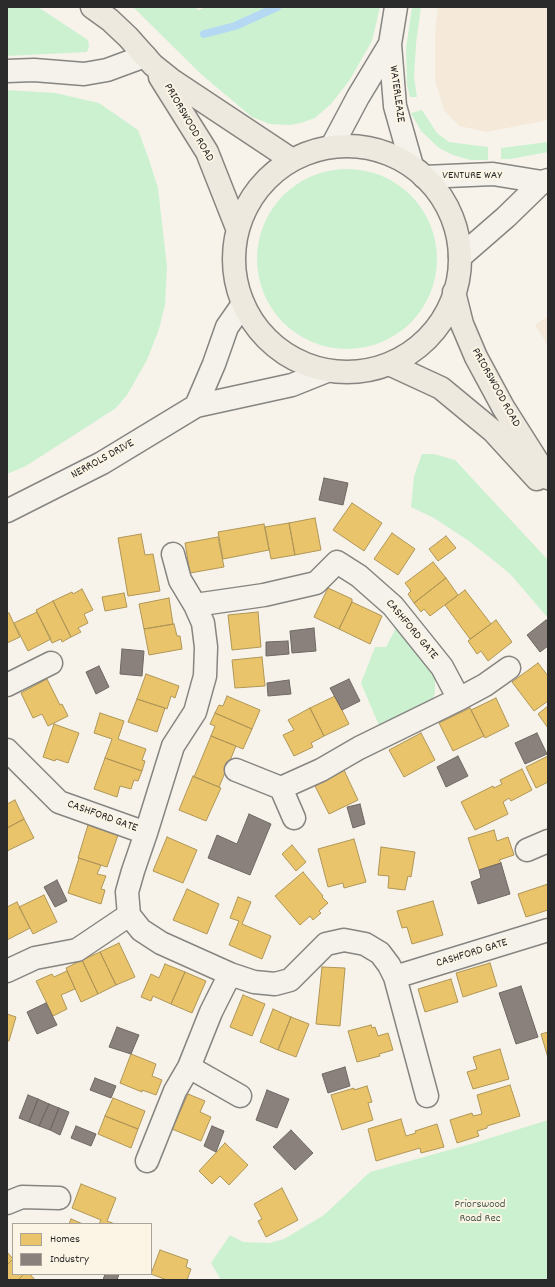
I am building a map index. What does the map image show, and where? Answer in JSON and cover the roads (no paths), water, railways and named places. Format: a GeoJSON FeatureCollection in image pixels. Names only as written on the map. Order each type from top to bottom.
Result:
{"type":"FeatureCollection","features":[{"type":"Feature","properties":{"kind":"main road","name":"PRIORSWOOD ROAD"},"geometry":{"type":"LineString","coordinates":[[92,7],[110,20],[149,60],[190,93],[292,160]]}},
{"type":"Feature","properties":{"kind":"main road","name":"PRIORSWOOD ROAD"},"geometry":{"type":"LineString","coordinates":[[149,60],[207,152],[238,228]]}},
{"type":"Feature","properties":{"kind":"main road"},"geometry":{"type":"LineString","coordinates":[[332,146],[353,146],[374,149],[393,156],[418,172],[439,194],[450,213],[457,235],[460,257],[459,275],[444,316],[430,336],[411,352],[389,364],[369,370],[348,372],[328,371],[300,363],[277,348],[257,328],[243,304],[235,279],[233,254],[238,228],[244,212],[256,191],[277,170],[292,160],[312,151],[332,146]]}},
{"type":"Feature","properties":{"kind":"main road","name":"PRIORSWOOD ROAD"},"geometry":{"type":"LineString","coordinates":[[454,292],[462,324],[476,357],[503,408],[548,478]]}},
{"type":"Feature","properties":{"kind":"main road","name":"PRIORSWOOD ROAD"},"geometry":{"type":"LineString","coordinates":[[389,364],[440,388],[467,409],[493,431],[518,460],[548,490]]}},
{"type":"Feature","properties":{"kind":"street","name":"WATERLEAZE"},"geometry":{"type":"LineString","coordinates":[[396,7],[390,44],[395,106],[418,172]]}},
{"type":"Feature","properties":{"kind":"street","name":"WATERLEAZE"},"geometry":{"type":"LineString","coordinates":[[332,146],[358,97],[390,44]]}},
{"type":"Feature","properties":{"kind":"street"},"geometry":{"type":"LineString","coordinates":[[7,72],[34,70],[84,74],[149,60]]}},
{"type":"Feature","properties":{"kind":"street","name":"VENTURE WAY"},"geometry":{"type":"LineString","coordinates":[[418,172],[493,174],[545,181]]}},
{"type":"Feature","properties":{"kind":"street","name":"VENTURE WAY"},"geometry":{"type":"LineString","coordinates":[[460,257],[545,181]]}},
{"type":"Feature","properties":{"kind":"street"},"geometry":{"type":"LineString","coordinates":[[196,406],[214,364],[227,327],[243,304]]}},
{"type":"Feature","properties":{"kind":"street","name":"NERROLS DRIVE"},"geometry":{"type":"LineString","coordinates":[[7,511],[102,463],[196,406],[292,385],[328,371]]}},
{"type":"Feature","properties":{"kind":"street","name":"CASHFORD GATE"},"geometry":{"type":"LineString","coordinates":[[129,915],[127,892],[133,871],[173,746],[195,712],[205,676],[206,647],[203,623],[195,605],[180,580],[172,554]]}},
{"type":"Feature","properties":{"kind":"street","name":"CASHFORD GATE"},"geometry":{"type":"LineString","coordinates":[[195,605],[264,595],[316,583],[337,562],[359,576],[393,606],[442,667],[459,699]]}},
{"type":"Feature","properties":{"kind":"street"},"geometry":{"type":"LineString","coordinates":[[7,685],[51,663]]}},
{"type":"Feature","properties":{"kind":"street"},"geometry":{"type":"LineString","coordinates":[[281,788],[320,770],[359,748],[459,699],[485,685],[509,668]]}},
{"type":"Feature","properties":{"kind":"street","name":"CASHFORD GATE"},"geometry":{"type":"LineString","coordinates":[[7,750],[59,802],[146,833]]}},
{"type":"Feature","properties":{"kind":"street"},"geometry":{"type":"LineString","coordinates":[[236,770],[281,788],[294,818]]}},
{"type":"Feature","properties":{"kind":"street"},"geometry":{"type":"LineString","coordinates":[[526,850],[548,841]]}},
{"type":"Feature","properties":{"kind":"street"},"geometry":{"type":"LineString","coordinates":[[7,971],[35,958],[77,950],[129,915],[141,930],[161,943],[230,974],[254,982],[275,984],[290,980],[326,944],[344,940],[365,944],[380,953],[389,965],[395,977],[427,1096]]}},
{"type":"Feature","properties":{"kind":"street","name":"CASHFORD GATE"},"geometry":{"type":"LineString","coordinates":[[395,977],[548,930]]}},
{"type":"Feature","properties":{"kind":"street"},"geometry":{"type":"LineString","coordinates":[[147,1161],[175,1091],[189,1067],[211,1012],[230,974]]}},
{"type":"Feature","properties":{"kind":"street"},"geometry":{"type":"LineString","coordinates":[[189,1067],[240,1096]]}},
{"type":"Feature","properties":{"kind":"street"},"geometry":{"type":"LineString","coordinates":[[7,1203],[22,1197],[59,1198]]}},
{"type":"Feature","properties":{"kind":"waterway"},"geometry":{"type":"LineString","coordinates":[[204,34],[235,26],[277,7]]}},
{"type":"Feature","properties":{"kind":"park label","name":"Priorswood Road Rec"},"geometry":{"type":"Point","coordinates":[480,1212]}}]}
